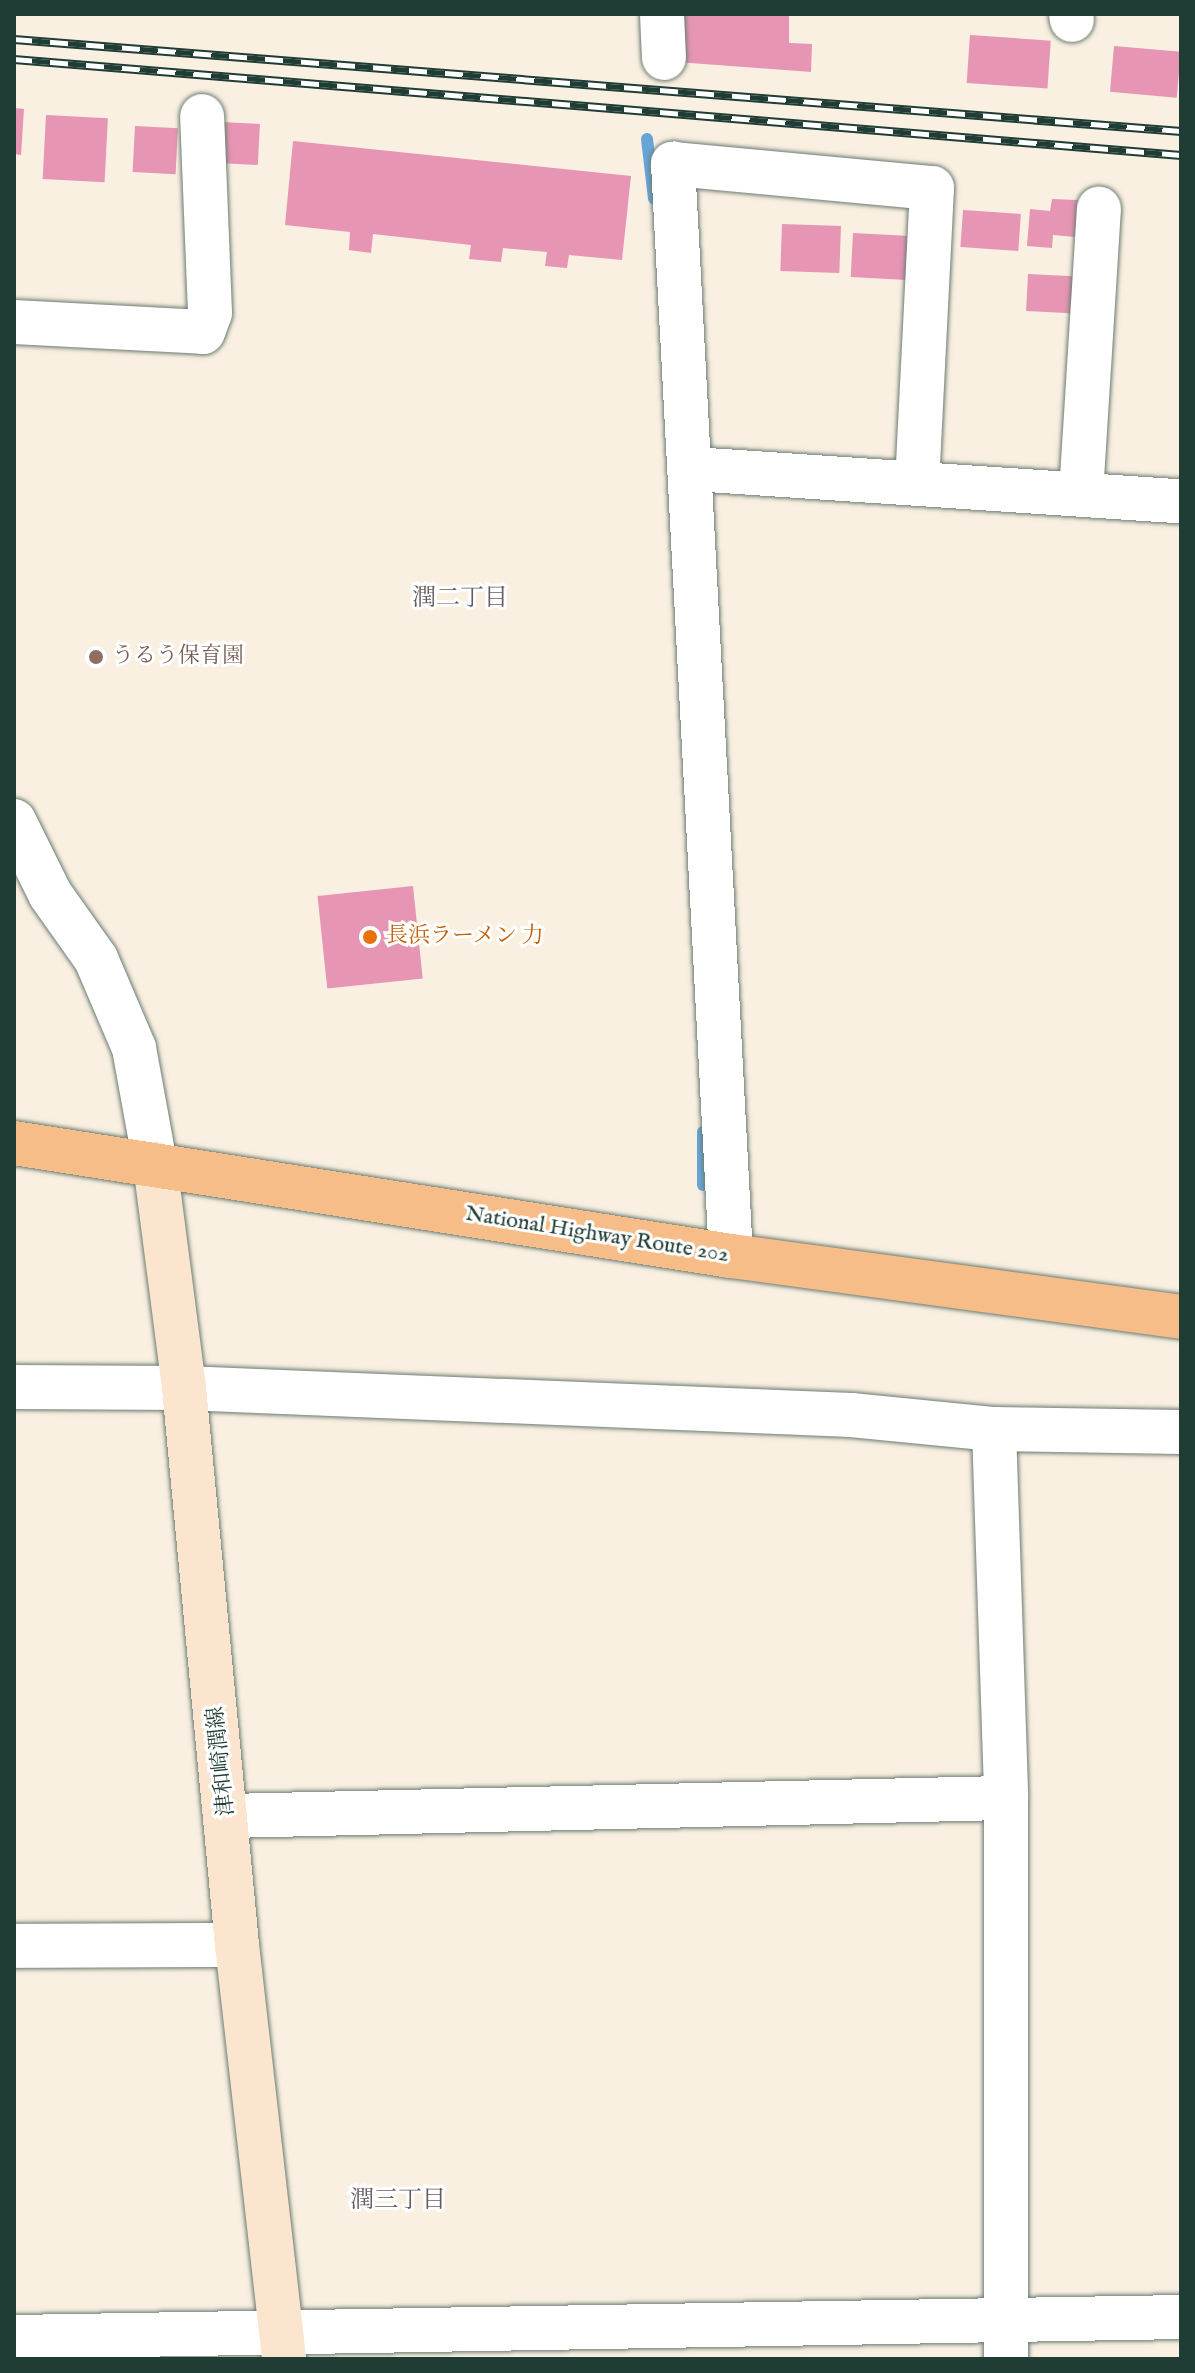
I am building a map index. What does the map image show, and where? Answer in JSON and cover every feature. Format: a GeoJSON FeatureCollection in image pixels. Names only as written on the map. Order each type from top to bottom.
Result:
{"type":"FeatureCollection","features":[{"type":"Feature","properties":{"kind":"highway","name":"National Highway Route 202"},"geometry":{"type":"LineString","coordinates":[[14,1143],[731,1256],[1181,1317]]}},
{"type":"Feature","properties":{"kind":"main road","name":"津和崎潤線"},"geometry":{"type":"LineString","coordinates":[[155,1164],[184,1388],[228,1816],[237,1945],[284,2345]]}},
{"type":"Feature","properties":{"kind":"street"},"geometry":{"type":"LineString","coordinates":[[662,14],[664,58]]}},
{"type":"Feature","properties":{"kind":"street"},"geometry":{"type":"LineString","coordinates":[[14,322],[203,332],[210,313],[202,116]]}},
{"type":"Feature","properties":{"kind":"street"},"geometry":{"type":"LineString","coordinates":[[731,1256],[693,469],[673,164],[932,188],[917,483]]}},
{"type":"Feature","properties":{"kind":"street"},"geometry":{"type":"LineString","coordinates":[[1081,494],[1099,209]]}},
{"type":"Feature","properties":{"kind":"street"},"geometry":{"type":"LineString","coordinates":[[693,469],[1181,501]]}},
{"type":"Feature","properties":{"kind":"street"},"geometry":{"type":"LineString","coordinates":[[14,821],[50,894],[96,959],[128,1035],[155,1164]]}},
{"type":"Feature","properties":{"kind":"street"},"geometry":{"type":"LineString","coordinates":[[14,1387],[184,1388],[851,1415],[994,1429],[1181,1432]]}},
{"type":"Feature","properties":{"kind":"street"},"geometry":{"type":"LineString","coordinates":[[994,1429],[1006,1798],[1005,2341]]}},
{"type":"Feature","properties":{"kind":"street"},"geometry":{"type":"LineString","coordinates":[[228,1816],[1006,1798]]}},
{"type":"Feature","properties":{"kind":"street"},"geometry":{"type":"LineString","coordinates":[[14,1946],[237,1945]]}},
{"type":"Feature","properties":{"kind":"street"},"geometry":{"type":"LineString","coordinates":[[23,2344],[1005,2341],[1181,2317]]}},
{"type":"Feature","properties":{"kind":"building"},"geometry":{"type":"Polygon","coordinates":[[[789,14],[789,43],[812,44],[811,72],[677,62],[676,17],[789,14]]]}},
{"type":"Feature","properties":{"kind":"building"},"geometry":{"type":"Polygon","coordinates":[[[970,35],[1051,41],[1047,89],[967,83],[970,35]]]}},
{"type":"Feature","properties":{"kind":"building"},"geometry":{"type":"Polygon","coordinates":[[[1114,46],[1181,52],[1177,98],[1110,92],[1114,46]]]}},
{"type":"Feature","properties":{"kind":"building"},"geometry":{"type":"Polygon","coordinates":[[[14,108],[24,109],[21,155],[14,154],[14,108]]]}},
{"type":"Feature","properties":{"kind":"building"},"geometry":{"type":"Polygon","coordinates":[[[46,115],[108,118],[105,182],[43,179],[46,115]]]}},
{"type":"Feature","properties":{"kind":"building"},"geometry":{"type":"Polygon","coordinates":[[[221,122],[260,124],[258,165],[219,163],[221,122]]]}},
{"type":"Feature","properties":{"kind":"building"},"geometry":{"type":"Polygon","coordinates":[[[135,126],[178,128],[176,174],[133,172],[135,126]]]}},
{"type":"Feature","properties":{"kind":"building"},"geometry":{"type":"Polygon","coordinates":[[[293,141],[631,176],[622,260],[569,255],[567,268],[545,266],[547,252],[503,248],[501,262],[469,259],[471,245],[373,234],[371,253],[349,250],[350,232],[285,225],[293,141]]]}},
{"type":"Feature","properties":{"kind":"building"},"geometry":{"type":"Polygon","coordinates":[[[1052,199],[1078,200],[1075,237],[1053,235],[1052,248],[1027,246],[1030,209],[1050,211],[1052,199]]]}},
{"type":"Feature","properties":{"kind":"building"},"geometry":{"type":"Polygon","coordinates":[[[963,210],[1021,214],[1018,251],[960,247],[963,210]]]}},
{"type":"Feature","properties":{"kind":"building"},"geometry":{"type":"Polygon","coordinates":[[[782,224],[841,226],[839,273],[780,271],[782,224]]]}},
{"type":"Feature","properties":{"kind":"building"},"geometry":{"type":"Polygon","coordinates":[[[853,233],[914,236],[912,280],[851,277],[853,233]]]}},
{"type":"Feature","properties":{"kind":"building"},"geometry":{"type":"Polygon","coordinates":[[[1028,274],[1078,277],[1076,314],[1026,311],[1028,274]]]}},
{"type":"Feature","properties":{"kind":"building","name":"長浜ラーメン 力"},"geometry":{"type":"Polygon","coordinates":[[[413,886],[423,978],[327,989],[318,896],[413,886]]]}},
{"type":"Feature","properties":{"kind":"waterway"},"geometry":{"type":"LineString","coordinates":[[647,139],[654,199]]}},
{"type":"Feature","properties":{"kind":"waterway"},"geometry":{"type":"LineString","coordinates":[[703,1132],[703,1185]]}},
{"type":"Feature","properties":{"kind":"railway"},"geometry":{"type":"LineString","coordinates":[[14,39],[1181,131]]}},
{"type":"Feature","properties":{"kind":"railway"},"geometry":{"type":"LineString","coordinates":[[14,59],[1181,155]]}},
{"type":"Feature","properties":{"kind":"place","name":"うるう保育園"},"geometry":{"type":"Point","coordinates":[96,657]}},
{"type":"Feature","properties":{"kind":"place","name":"長浜ラーメン 力"},"geometry":{"type":"Point","coordinates":[370,937]}},
{"type":"Feature","properties":{"kind":"district","name":"潤二丁目"},"geometry":{"type":"Point","coordinates":[460,599]}},
{"type":"Feature","properties":{"kind":"district","name":"潤三丁目"},"geometry":{"type":"Point","coordinates":[398,2201]}}]}
